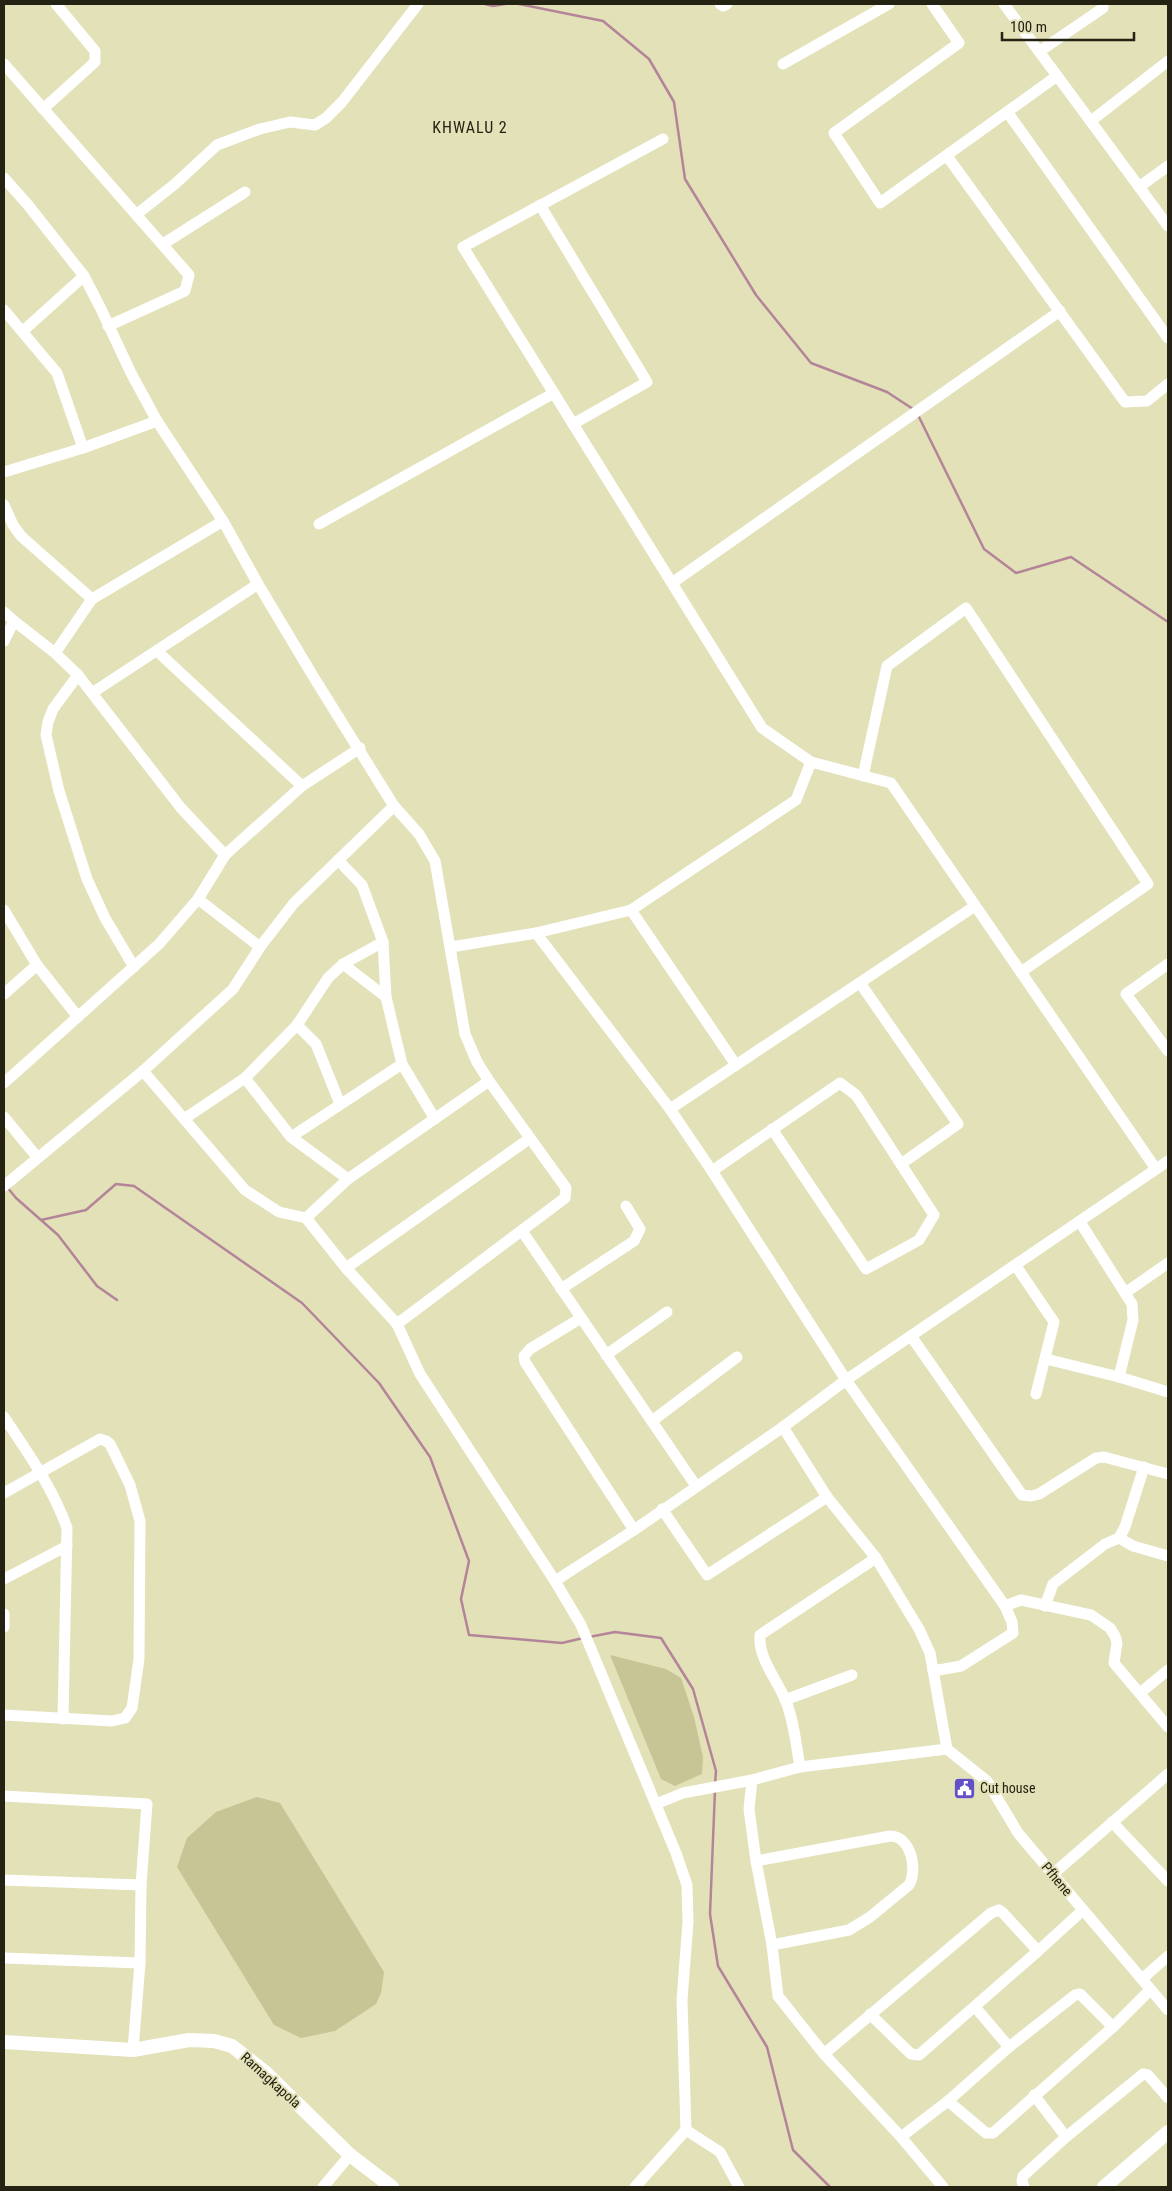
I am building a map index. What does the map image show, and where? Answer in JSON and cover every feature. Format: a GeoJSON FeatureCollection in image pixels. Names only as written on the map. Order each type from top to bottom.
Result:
{"type":"FeatureCollection","features":[{"type":"Feature","properties":{"kind":"street"},"geometry":{"type":"LineString","coordinates":[[43,109],[95,62],[96,56],[91,45],[56,4]]}},
{"type":"Feature","properties":{"kind":"street"},"geometry":{"type":"LineString","coordinates":[[137,214],[175,184],[217,145],[290,122],[315,126],[326,118],[342,102],[418,4]]}},
{"type":"Feature","properties":{"kind":"street"},"geometry":{"type":"LineString","coordinates":[[720,4],[723,6],[726,4]]}},
{"type":"Feature","properties":{"kind":"street"},"geometry":{"type":"LineString","coordinates":[[783,64],[890,4]]}},
{"type":"Feature","properties":{"kind":"street"},"geometry":{"type":"LineString","coordinates":[[932,4],[959,43],[834,133],[880,203],[1058,76]]}},
{"type":"Feature","properties":{"kind":"street"},"geometry":{"type":"LineString","coordinates":[[1004,4],[1168,226]]}},
{"type":"Feature","properties":{"kind":"street"},"geometry":{"type":"LineString","coordinates":[[1040,52],[1103,8],[1103,4]]}},
{"type":"Feature","properties":{"kind":"street"},"geometry":{"type":"LineString","coordinates":[[1091,121],[1168,61]]}},
{"type":"Feature","properties":{"kind":"street"},"geometry":{"type":"LineString","coordinates":[[4,64],[189,274],[184,290],[108,326]]}},
{"type":"Feature","properties":{"kind":"street"},"geometry":{"type":"LineString","coordinates":[[1008,113],[1168,338]]}},
{"type":"Feature","properties":{"kind":"street"},"geometry":{"type":"LineString","coordinates":[[663,139],[463,247],[762,728],[811,762],[890,783],[1156,1169]]}},
{"type":"Feature","properties":{"kind":"street"},"geometry":{"type":"LineString","coordinates":[[947,156],[1125,402],[1147,401],[1168,384]]}},
{"type":"Feature","properties":{"kind":"street"},"geometry":{"type":"LineString","coordinates":[[1139,187],[1168,166]]}},
{"type":"Feature","properties":{"kind":"street"},"geometry":{"type":"LineString","coordinates":[[4,178],[28,205],[84,276],[131,373],[157,421],[223,521],[313,676],[360,748],[394,806],[419,834],[435,860],[466,1034],[477,1062],[529,1139],[563,1184],[566,1192],[565,1198],[522,1232],[397,1324]]}},
{"type":"Feature","properties":{"kind":"street"},"geometry":{"type":"LineString","coordinates":[[163,244],[245,192]]}},
{"type":"Feature","properties":{"kind":"street"},"geometry":{"type":"LineString","coordinates":[[540,206],[647,382],[573,424]]}},
{"type":"Feature","properties":{"kind":"street"},"geometry":{"type":"LineString","coordinates":[[22,331],[84,276]]}},
{"type":"Feature","properties":{"kind":"street"},"geometry":{"type":"LineString","coordinates":[[4,310],[57,373],[83,448]]}},
{"type":"Feature","properties":{"kind":"street"},"geometry":{"type":"LineString","coordinates":[[672,583],[1060,311]]}},
{"type":"Feature","properties":{"kind":"street"},"geometry":{"type":"LineString","coordinates":[[319,524],[554,394]]}},
{"type":"Feature","properties":{"kind":"street"},"geometry":{"type":"LineString","coordinates":[[4,472],[83,448],[157,421]]}},
{"type":"Feature","properties":{"kind":"street"},"geometry":{"type":"LineString","coordinates":[[4,505],[13,525],[21,536],[92,599]]}},
{"type":"Feature","properties":{"kind":"street"},"geometry":{"type":"LineString","coordinates":[[55,653],[92,599],[223,521]]}},
{"type":"Feature","properties":{"kind":"street"},"geometry":{"type":"LineString","coordinates":[[92,693],[258,584]]}},
{"type":"Feature","properties":{"kind":"street"},"geometry":{"type":"LineString","coordinates":[[863,776],[887,666],[966,608],[1148,884],[1021,972]]}},
{"type":"Feature","properties":{"kind":"street"},"geometry":{"type":"LineString","coordinates":[[4,612],[55,653],[78,675],[181,808],[224,855]]}},
{"type":"Feature","properties":{"kind":"street"},"geometry":{"type":"LineString","coordinates":[[4,641],[14,621]]}},
{"type":"Feature","properties":{"kind":"street"},"geometry":{"type":"LineString","coordinates":[[156,651],[302,786]]}},
{"type":"Feature","properties":{"kind":"street"},"geometry":{"type":"LineString","coordinates":[[78,675],[52,709],[46,735],[59,791],[87,879],[105,918],[134,967]]}},
{"type":"Feature","properties":{"kind":"street"},"geometry":{"type":"LineString","coordinates":[[4,1083],[159,944],[198,899],[224,855],[302,786],[360,748]]}},
{"type":"Feature","properties":{"kind":"street"},"geometry":{"type":"LineString","coordinates":[[451,947],[536,933],[631,910],[796,800],[811,762]]}},
{"type":"Feature","properties":{"kind":"street"},"geometry":{"type":"LineString","coordinates":[[4,1186],[143,1072],[233,990],[260,947],[294,903],[394,806]]}},
{"type":"Feature","properties":{"kind":"street"},"geometry":{"type":"LineString","coordinates":[[338,860],[362,885],[383,942],[386,997],[402,1064],[435,1119]]}},
{"type":"Feature","properties":{"kind":"street"},"geometry":{"type":"LineString","coordinates":[[198,899],[260,947]]}},
{"type":"Feature","properties":{"kind":"street"},"geometry":{"type":"LineString","coordinates":[[670,1109],[975,906]]}},
{"type":"Feature","properties":{"kind":"street"},"geometry":{"type":"LineString","coordinates":[[4,910],[36,965],[78,1017]]}},
{"type":"Feature","properties":{"kind":"street"},"geometry":{"type":"LineString","coordinates":[[631,910],[736,1065]]}},
{"type":"Feature","properties":{"kind":"street"},"geometry":{"type":"LineString","coordinates":[[536,933],[670,1109],[846,1380],[1005,1606],[1012,1622],[1013,1633],[961,1666],[933,1671]]}},
{"type":"Feature","properties":{"kind":"street"},"geometry":{"type":"LineString","coordinates":[[184,1119],[245,1078],[297,1025],[328,978],[343,964],[383,942]]}},
{"type":"Feature","properties":{"kind":"street"},"geometry":{"type":"LineString","coordinates":[[343,964],[386,997]]}},
{"type":"Feature","properties":{"kind":"street"},"geometry":{"type":"LineString","coordinates":[[1168,964],[1126,994],[1168,1051]]}},
{"type":"Feature","properties":{"kind":"street"},"geometry":{"type":"LineString","coordinates":[[4,994],[36,965]]}},
{"type":"Feature","properties":{"kind":"street"},"geometry":{"type":"LineString","coordinates":[[860,983],[958,1124],[901,1164]]}},
{"type":"Feature","properties":{"kind":"street"},"geometry":{"type":"LineString","coordinates":[[297,1025],[316,1044],[340,1104]]}},
{"type":"Feature","properties":{"kind":"street"},"geometry":{"type":"LineString","coordinates":[[291,1138],[402,1064]]}},
{"type":"Feature","properties":{"kind":"street"},"geometry":{"type":"LineString","coordinates":[[143,1072],[245,1190],[279,1212],[306,1218],[346,1268],[397,1324],[420,1374],[581,1624],[656,1804],[687,1885],[688,1922],[682,2000],[686,2130],[635,2187]]}},
{"type":"Feature","properties":{"kind":"street"},"geometry":{"type":"LineString","coordinates":[[245,1078],[291,1138],[348,1179]]}},
{"type":"Feature","properties":{"kind":"street"},"geometry":{"type":"LineString","coordinates":[[306,1218],[348,1179],[489,1081]]}},
{"type":"Feature","properties":{"kind":"street"},"geometry":{"type":"LineString","coordinates":[[712,1171],[772,1129],[840,1083],[856,1095],[934,1215],[919,1240],[866,1269],[772,1129]]}},
{"type":"Feature","properties":{"kind":"street"},"geometry":{"type":"LineString","coordinates":[[4,1117],[37,1157]]}},
{"type":"Feature","properties":{"kind":"street"},"geometry":{"type":"LineString","coordinates":[[346,1268],[529,1139]]}},
{"type":"Feature","properties":{"kind":"street"},"geometry":{"type":"LineString","coordinates":[[555,1581],[634,1530],[783,1427],[846,1380],[1168,1161]]}},
{"type":"Feature","properties":{"kind":"street"},"geometry":{"type":"LineString","coordinates":[[561,1289],[634,1241],[640,1228],[626,1206]]}},
{"type":"Feature","properties":{"kind":"street"},"geometry":{"type":"LineString","coordinates":[[1080,1222],[1132,1304],[1133,1320],[1119,1377]]}},
{"type":"Feature","properties":{"kind":"street"},"geometry":{"type":"LineString","coordinates":[[522,1232],[696,1486]]}},
{"type":"Feature","properties":{"kind":"street"},"geometry":{"type":"LineString","coordinates":[[1125,1293],[1168,1263]]}},
{"type":"Feature","properties":{"kind":"street"},"geometry":{"type":"LineString","coordinates":[[1016,1266],[1054,1322],[1036,1394]]}},
{"type":"Feature","properties":{"kind":"street"},"geometry":{"type":"LineString","coordinates":[[606,1355],[667,1312]]}},
{"type":"Feature","properties":{"kind":"street"},"geometry":{"type":"LineString","coordinates":[[581,1318],[530,1349],[524,1356],[525,1362],[634,1530]]}},
{"type":"Feature","properties":{"kind":"street"},"geometry":{"type":"LineString","coordinates":[[911,1336],[1022,1495],[1031,1496],[1039,1494],[1096,1458],[1104,1457],[1168,1474]]}},
{"type":"Feature","properties":{"kind":"street"},"geometry":{"type":"LineString","coordinates":[[652,1421],[737,1357]]}},
{"type":"Feature","properties":{"kind":"street"},"geometry":{"type":"LineString","coordinates":[[1046,1359],[1119,1377],[1168,1392]]}},
{"type":"Feature","properties":{"kind":"street"},"geometry":{"type":"LineString","coordinates":[[4,1417],[41,1472],[67,1528],[63,1718]]}},
{"type":"Feature","properties":{"kind":"street"},"geometry":{"type":"LineString","coordinates":[[656,1804],[683,1793],[752,1780],[800,1767],[947,1749],[930,1653],[919,1629],[876,1558],[827,1497],[783,1427]]}},
{"type":"Feature","properties":{"kind":"street"},"geometry":{"type":"LineString","coordinates":[[4,1493],[100,1439],[106,1441],[130,1485],[140,1521],[139,1659],[132,1708],[125,1718],[112,1721],[4,1715]]}},
{"type":"Feature","properties":{"kind":"street"},"geometry":{"type":"LineString","coordinates":[[1045,1606],[1053,1584],[1105,1544],[1119,1538],[1125,1527],[1144,1467]]}},
{"type":"Feature","properties":{"kind":"street"},"geometry":{"type":"LineString","coordinates":[[662,1509],[707,1575],[827,1497]]}},
{"type":"Feature","properties":{"kind":"street"},"geometry":{"type":"LineString","coordinates":[[1119,1538],[1133,1546],[1168,1556]]}},
{"type":"Feature","properties":{"kind":"street"},"geometry":{"type":"LineString","coordinates":[[4,1579],[67,1546]]}},
{"type":"Feature","properties":{"kind":"street"},"geometry":{"type":"LineString","coordinates":[[800,1767],[794,1732],[785,1700],[769,1670],[759,1645],[760,1634],[876,1558]]}},
{"type":"Feature","properties":{"kind":"street"},"geometry":{"type":"LineString","coordinates":[[1005,1606],[1021,1600],[1091,1615],[1110,1628],[1117,1643],[1114,1663],[1168,1727]]}},
{"type":"Feature","properties":{"kind":"street"},"geometry":{"type":"LineString","coordinates":[[4,1614],[4,1626]]}},
{"type":"Feature","properties":{"kind":"street"},"geometry":{"type":"LineString","coordinates":[[1140,1693],[1168,1670]]}},
{"type":"Feature","properties":{"kind":"street"},"geometry":{"type":"LineString","coordinates":[[785,1700],[852,1675]]}},
{"type":"Feature","properties":{"kind":"street","name":"Pfhene"},"geometry":{"type":"LineString","coordinates":[[947,1749],[987,1781],[1018,1833],[1168,2010]]}},
{"type":"Feature","properties":{"kind":"street"},"geometry":{"type":"LineString","coordinates":[[1053,1874],[1168,1774]]}},
{"type":"Feature","properties":{"kind":"street"},"geometry":{"type":"LineString","coordinates":[[752,1780],[750,1810],[756,1862],[772,1945],[778,1996],[824,2054],[902,2137],[943,2187]]}},
{"type":"Feature","properties":{"kind":"street"},"geometry":{"type":"LineString","coordinates":[[4,1796],[146,1804],[141,1884],[140,1963],[133,2050]]}},
{"type":"Feature","properties":{"kind":"street"},"geometry":{"type":"LineString","coordinates":[[1112,1822],[1168,1880]]}},
{"type":"Feature","properties":{"kind":"street"},"geometry":{"type":"LineString","coordinates":[[756,1862],[890,1836],[902,1838],[908,1846],[913,1878],[909,1885],[870,1916],[849,1930],[772,1945]]}},
{"type":"Feature","properties":{"kind":"street"},"geometry":{"type":"LineString","coordinates":[[4,1880],[141,1884]]}},
{"type":"Feature","properties":{"kind":"street"},"geometry":{"type":"LineString","coordinates":[[824,2054],[995,1911],[999,1910],[1003,1913],[1038,1951]]}},
{"type":"Feature","properties":{"kind":"street"},"geometry":{"type":"LineString","coordinates":[[870,2014],[911,2054],[916,2056],[975,2007],[1083,1910]]}},
{"type":"Feature","properties":{"kind":"street"},"geometry":{"type":"LineString","coordinates":[[1142,1979],[1168,1956]]}},
{"type":"Feature","properties":{"kind":"street"},"geometry":{"type":"LineString","coordinates":[[4,1958],[140,1963]]}},
{"type":"Feature","properties":{"kind":"street"},"geometry":{"type":"LineString","coordinates":[[948,2101],[986,2133],[993,2133],[1034,2095],[1114,2027],[1150,1990]]}},
{"type":"Feature","properties":{"kind":"street"},"geometry":{"type":"LineString","coordinates":[[902,2137],[1075,1995],[1080,1994],[1114,2027]]}},
{"type":"Feature","properties":{"kind":"street"},"geometry":{"type":"LineString","coordinates":[[975,2007],[1010,2047]]}},
{"type":"Feature","properties":{"kind":"street","name":"Ramagkapola"},"geometry":{"type":"LineString","coordinates":[[4,2042],[133,2050],[189,2040],[214,2041],[232,2046],[265,2072],[350,2155],[392,2187]]}},
{"type":"Feature","properties":{"kind":"street"},"geometry":{"type":"LineString","coordinates":[[1024,2187],[1022,2176],[1143,2074],[1148,2075],[1168,2098]]}},
{"type":"Feature","properties":{"kind":"street"},"geometry":{"type":"LineString","coordinates":[[1034,2095],[1066,2137]]}},
{"type":"Feature","properties":{"kind":"street"},"geometry":{"type":"LineString","coordinates":[[686,2130],[720,2152],[739,2187]]}},
{"type":"Feature","properties":{"kind":"street"},"geometry":{"type":"LineString","coordinates":[[1104,2187],[1168,2132]]}},
{"type":"Feature","properties":{"kind":"street"},"geometry":{"type":"LineString","coordinates":[[323,2187],[350,2155]]}},
{"type":"Feature","properties":{"kind":"shaded area"},"geometry":{"type":"Polygon","coordinates":[[[610,1655],[666,1669],[681,1678],[694,1717],[703,1757],[702,1774],[675,1786],[661,1779],[610,1655]]]}},
{"type":"Feature","properties":{"kind":"shaded area"},"geometry":{"type":"Polygon","coordinates":[[[257,1797],[280,1803],[384,1972],[381,1993],[376,2004],[335,2031],[301,2038],[274,2025],[177,1867],[187,1838],[216,1812],[257,1797]]]}},
{"type":"Feature","properties":{"kind":"waterway"},"geometry":{"type":"LineString","coordinates":[[485,4],[493,6],[505,4]]}},
{"type":"Feature","properties":{"kind":"waterway"},"geometry":{"type":"LineString","coordinates":[[519,4],[603,21],[649,59],[674,102],[685,179],[756,295],[811,363],[887,392],[913,409]]}},
{"type":"Feature","properties":{"kind":"waterway"},"geometry":{"type":"LineString","coordinates":[[918,415],[984,549],[1016,573],[1071,557],[1168,622]]}},
{"type":"Feature","properties":{"kind":"waterway"},"geometry":{"type":"LineString","coordinates":[[7,1187],[16,1198],[41,1220],[86,1210],[116,1184],[134,1186],[302,1303],[379,1383],[430,1457],[469,1561],[461,1599],[469,1635],[562,1643],[583,1638]]}},
{"type":"Feature","properties":{"kind":"waterway"},"geometry":{"type":"LineString","coordinates":[[41,1220],[58,1235],[97,1286],[117,1300]]}},
{"type":"Feature","properties":{"kind":"waterway"},"geometry":{"type":"LineString","coordinates":[[589,1637],[615,1632],[661,1638],[693,1689],[716,1771],[715,1784]]}},
{"type":"Feature","properties":{"kind":"waterway"},"geometry":{"type":"LineString","coordinates":[[715,1790],[710,1914],[718,1966],[767,2047],[793,2150],[830,2187]]}},
{"type":"Feature","properties":{"kind":"place","name":"Cut house"},"geometry":{"type":"Point","coordinates":[964,1788]}},
{"type":"Feature","properties":{"kind":"district","name":"KHWALU 2"},"geometry":{"type":"Point","coordinates":[470,127]}}]}
